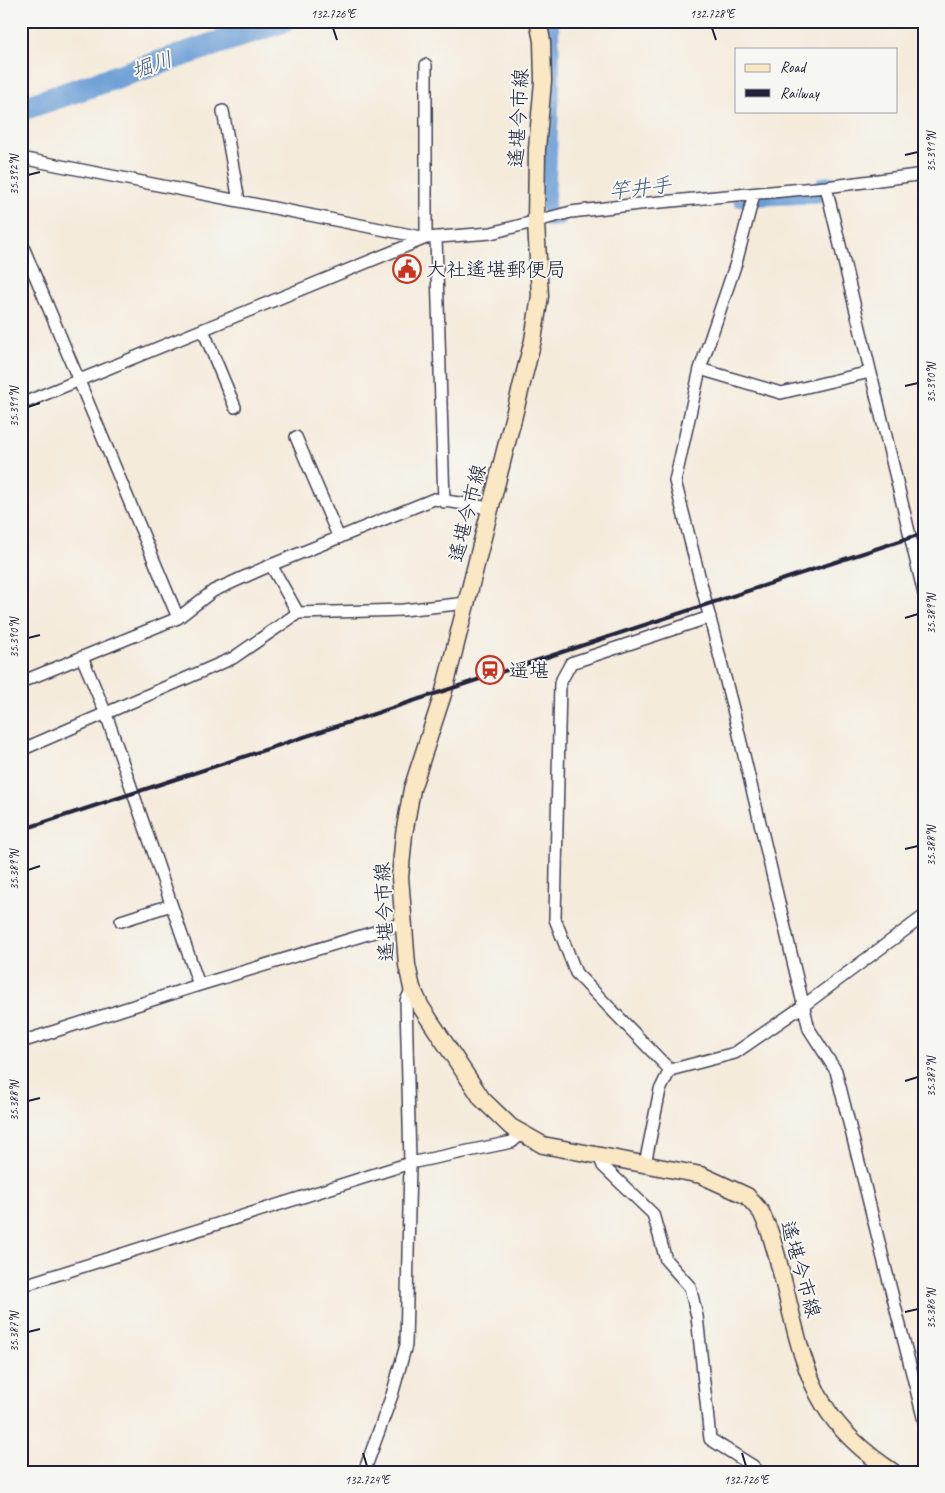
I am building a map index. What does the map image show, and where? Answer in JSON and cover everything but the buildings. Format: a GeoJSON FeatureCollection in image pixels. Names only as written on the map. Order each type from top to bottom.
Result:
{"type":"FeatureCollection","features":[{"type":"Feature","properties":{"kind":"main road","name":"遙堪今市線"},"geometry":{"type":"LineString","coordinates":[[538,21],[542,41],[543,80],[537,149],[536,223],[540,296],[536,322],[467,603],[444,691],[412,789],[407,816],[400,877],[407,965],[412,988],[421,1007],[482,1099],[495,1113],[521,1134],[543,1144],[702,1175],[747,1196],[761,1212],[779,1260],[809,1373],[824,1405],[850,1437],[870,1456],[893,1472]]}},
{"type":"Feature","properties":{"kind":"street"},"geometry":{"type":"LineString","coordinates":[[426,65],[431,238],[444,502]]}},
{"type":"Feature","properties":{"kind":"street"},"geometry":{"type":"LineString","coordinates":[[223,111],[239,201]]}},
{"type":"Feature","properties":{"kind":"street"},"geometry":{"type":"LineString","coordinates":[[21,158],[431,238],[491,233],[536,223],[571,212],[826,188],[924,174]]}},
{"type":"Feature","properties":{"kind":"street"},"geometry":{"type":"LineString","coordinates":[[826,188],[924,594]]}},
{"type":"Feature","properties":{"kind":"street"},"geometry":{"type":"LineString","coordinates":[[754,194],[736,264],[700,368],[674,481],[710,617],[809,1029],[836,1071],[924,1422]]}},
{"type":"Feature","properties":{"kind":"street"},"geometry":{"type":"LineString","coordinates":[[21,404],[431,238]]}},
{"type":"Feature","properties":{"kind":"street"},"geometry":{"type":"LineString","coordinates":[[21,242],[178,618]]}},
{"type":"Feature","properties":{"kind":"street"},"geometry":{"type":"LineString","coordinates":[[203,330],[234,407]]}},
{"type":"Feature","properties":{"kind":"street"},"geometry":{"type":"LineString","coordinates":[[700,368],[781,393],[870,372]]}},
{"type":"Feature","properties":{"kind":"street"},"geometry":{"type":"LineString","coordinates":[[296,437],[339,538]]}},
{"type":"Feature","properties":{"kind":"street"},"geometry":{"type":"LineString","coordinates":[[21,682],[178,618],[213,591],[271,564],[434,499],[489,508]]}},
{"type":"Feature","properties":{"kind":"street"},"geometry":{"type":"LineString","coordinates":[[271,564],[298,613]]}},
{"type":"Feature","properties":{"kind":"street"},"geometry":{"type":"LineString","coordinates":[[21,750],[233,658],[298,613],[402,610],[467,603]]}},
{"type":"Feature","properties":{"kind":"street"},"geometry":{"type":"LineString","coordinates":[[670,1070],[576,973],[555,919],[560,683],[571,663],[710,617]]}},
{"type":"Feature","properties":{"kind":"street"},"geometry":{"type":"LineString","coordinates":[[82,657],[106,714],[199,985]]}},
{"type":"Feature","properties":{"kind":"street"},"geometry":{"type":"LineString","coordinates":[[121,921],[171,905]]}},
{"type":"Feature","properties":{"kind":"street"},"geometry":{"type":"LineString","coordinates":[[645,1164],[660,1090],[670,1070],[735,1053],[803,1006],[924,916]]}},
{"type":"Feature","properties":{"kind":"street"},"geometry":{"type":"LineString","coordinates":[[21,1042],[199,985],[404,923]]}},
{"type":"Feature","properties":{"kind":"street"},"geometry":{"type":"LineString","coordinates":[[364,1472],[392,1395],[406,1345],[410,1163],[406,1001],[412,988]]}},
{"type":"Feature","properties":{"kind":"street"},"geometry":{"type":"LineString","coordinates":[[21,1286],[410,1163],[512,1142],[521,1134]]}},
{"type":"Feature","properties":{"kind":"street"},"geometry":{"type":"LineString","coordinates":[[599,1156],[603,1166],[653,1214],[666,1260],[690,1286],[697,1316],[710,1439],[754,1466],[759,1472]]}},
{"type":"Feature","properties":{"kind":"waterway","name":"堀川"},"geometry":{"type":"LineString","coordinates":[[21,109],[283,21]]}},
{"type":"Feature","properties":{"kind":"waterway","name":"竿井手"},"geometry":{"type":"LineString","coordinates":[[552,21],[553,81],[548,204],[550,220],[559,219]]}},
{"type":"Feature","properties":{"kind":"waterway","name":"竿井手"},"geometry":{"type":"LineString","coordinates":[[740,200],[820,196],[823,184],[831,183]]}},
{"type":"Feature","properties":{"kind":"railway"},"geometry":{"type":"LineString","coordinates":[[21,830],[924,533]]}},
{"type":"Feature","properties":{"kind":"place","name":"大社遙堪郵便局"},"geometry":{"type":"Point","coordinates":[407,269]}},
{"type":"Feature","properties":{"kind":"place","name":"遥堪"},"geometry":{"type":"Point","coordinates":[490,670]}}]}
